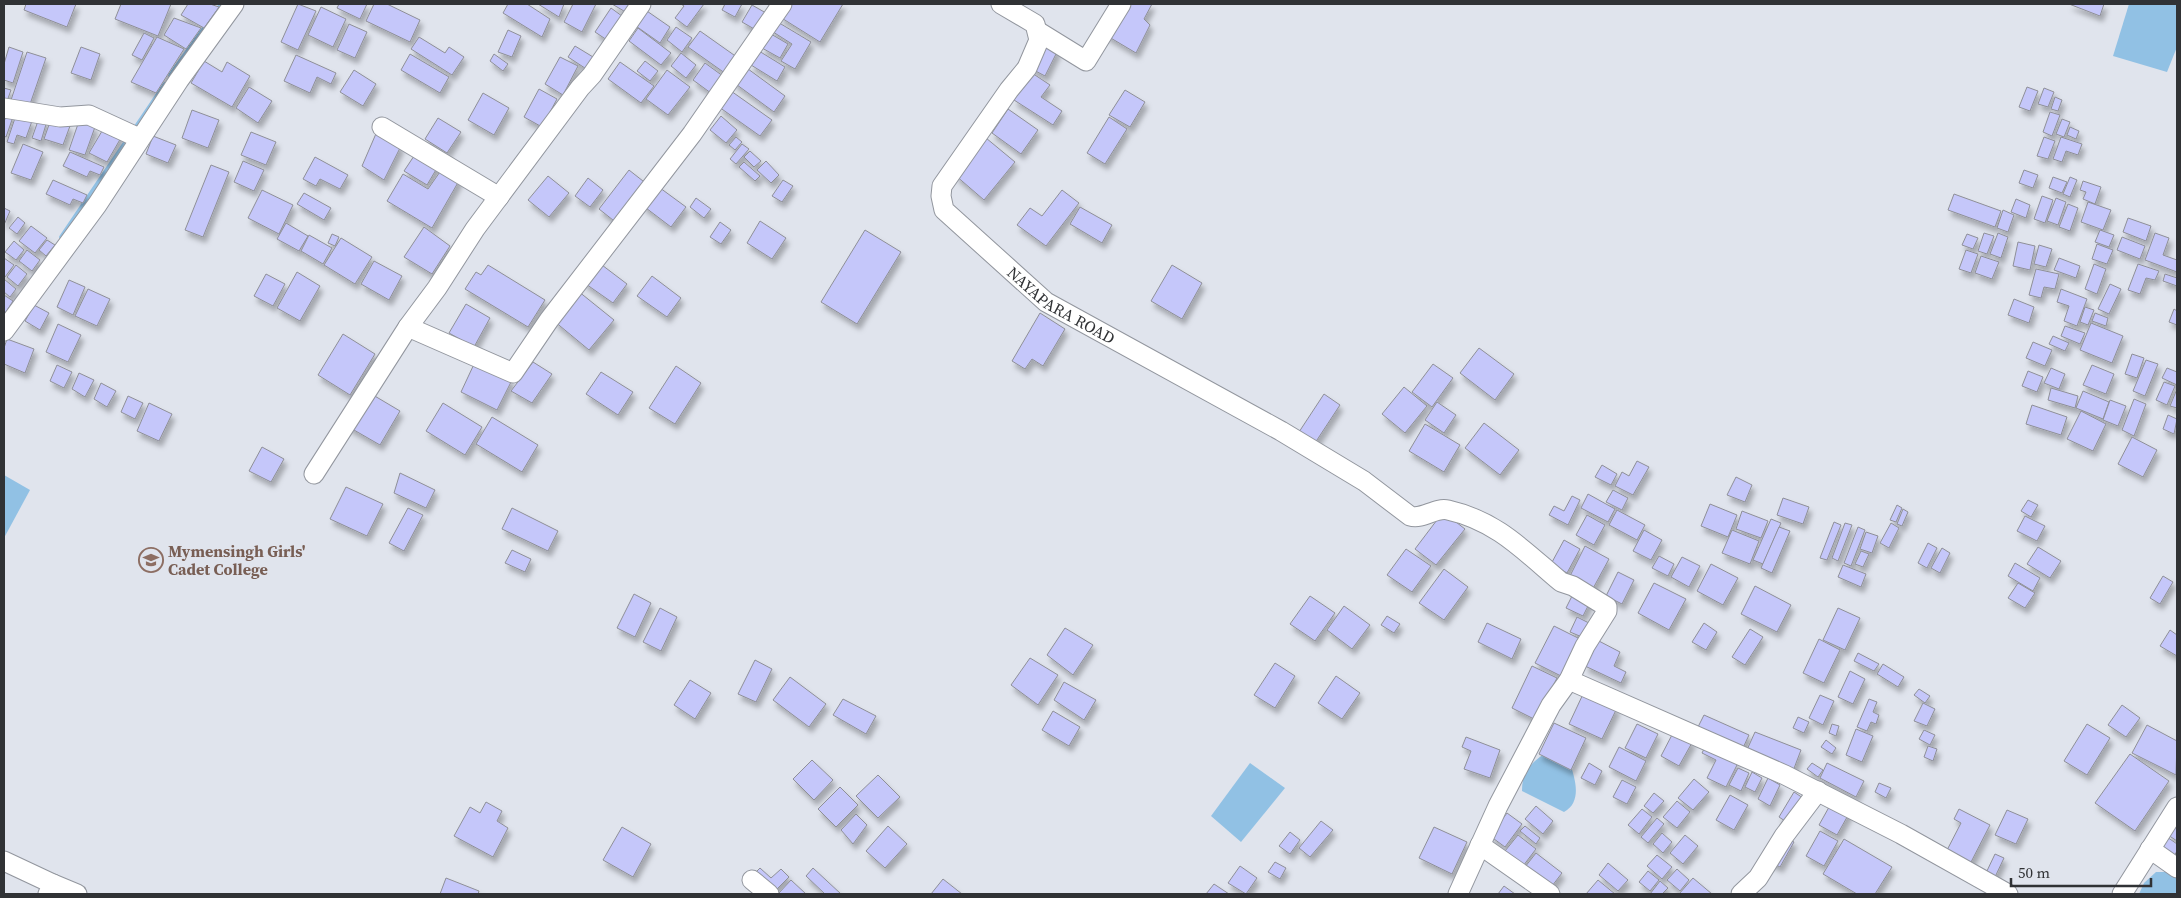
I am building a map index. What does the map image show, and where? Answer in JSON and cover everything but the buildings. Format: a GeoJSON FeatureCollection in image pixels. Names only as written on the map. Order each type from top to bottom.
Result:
{"type":"FeatureCollection","features":[{"type":"Feature","properties":{"kind":"street"},"geometry":{"type":"LineString","coordinates":[[4,331],[97,205],[139,138],[234,4]]}},
{"type":"Feature","properties":{"kind":"street"},"geometry":{"type":"LineString","coordinates":[[314,474],[408,327],[499,197],[580,88],[592,75],[641,4]]}},
{"type":"Feature","properties":{"kind":"street"},"geometry":{"type":"LineString","coordinates":[[408,327],[513,373],[548,320],[692,134],[782,4]]}},
{"type":"Feature","properties":{"kind":"street"},"geometry":{"type":"LineString","coordinates":[[1001,4],[1035,24],[1039,32],[1086,61],[1121,4]]}},
{"type":"Feature","properties":{"kind":"street","name":"NAYAPARA ROAD"},"geometry":{"type":"LineString","coordinates":[[1039,32],[1040,40],[1027,68],[1009,90],[942,186],[941,196],[944,210],[1046,302],[1280,431],[1364,481],[1410,516],[1419,517],[1444,509],[1472,516],[1499,530],[1561,582],[1573,586],[1604,604],[1607,611],[1586,646],[1569,680]]}},
{"type":"Feature","properties":{"kind":"street"},"geometry":{"type":"LineString","coordinates":[[4,108],[60,117],[89,115],[139,138]]}},
{"type":"Feature","properties":{"kind":"street"},"geometry":{"type":"LineString","coordinates":[[382,127],[499,197]]}},
{"type":"Feature","properties":{"kind":"street"},"geometry":{"type":"LineString","coordinates":[[1458,894],[1498,806],[1551,705],[1569,680],[1818,791],[1901,834],[2008,894]]}},
{"type":"Feature","properties":{"kind":"street"},"geometry":{"type":"LineString","coordinates":[[1741,894],[1758,878],[1784,836],[1818,791]]}},
{"type":"Feature","properties":{"kind":"street"},"geometry":{"type":"LineString","coordinates":[[2122,894],[2177,807]]}},
{"type":"Feature","properties":{"kind":"street"},"geometry":{"type":"LineString","coordinates":[[1480,845],[1550,894]]}},
{"type":"Feature","properties":{"kind":"street"},"geometry":{"type":"LineString","coordinates":[[2150,849],[2177,868]]}},
{"type":"Feature","properties":{"kind":"street"},"geometry":{"type":"LineString","coordinates":[[4,861],[51,889],[77,894]]}},
{"type":"Feature","properties":{"kind":"street"},"geometry":{"type":"LineString","coordinates":[[752,880],[769,894]]}},
{"type":"Feature","properties":{"kind":"water"},"geometry":{"type":"Polygon","coordinates":[[[2129,4],[2177,4],[2177,47],[2167,72],[2113,56],[2129,4]]]}},
{"type":"Feature","properties":{"kind":"water"},"geometry":{"type":"Polygon","coordinates":[[[4,475],[30,490],[4,538],[4,475]]]}},
{"type":"Feature","properties":{"kind":"water"},"geometry":{"type":"Polygon","coordinates":[[[1544,754],[1568,758],[1575,780],[1576,795],[1570,807],[1564,812],[1522,791],[1523,779],[1527,770],[1544,754]]]}},
{"type":"Feature","properties":{"kind":"water"},"geometry":{"type":"Polygon","coordinates":[[[1250,763],[1285,788],[1241,842],[1211,816],[1250,763]]]}},
{"type":"Feature","properties":{"kind":"water"},"geometry":{"type":"Polygon","coordinates":[[[2156,872],[2172,872],[2177,876],[2177,894],[2139,894],[2144,883],[2156,872]]]}},
{"type":"Feature","properties":{"kind":"waterway"},"geometry":{"type":"LineString","coordinates":[[171,75],[222,4]]}},
{"type":"Feature","properties":{"kind":"waterway"},"geometry":{"type":"LineString","coordinates":[[62,237],[165,85]]}},
{"type":"Feature","properties":{"kind":"place","name":"Mymensingh Girls' Cadet College"},"geometry":{"type":"Point","coordinates":[151,560]}}]}
